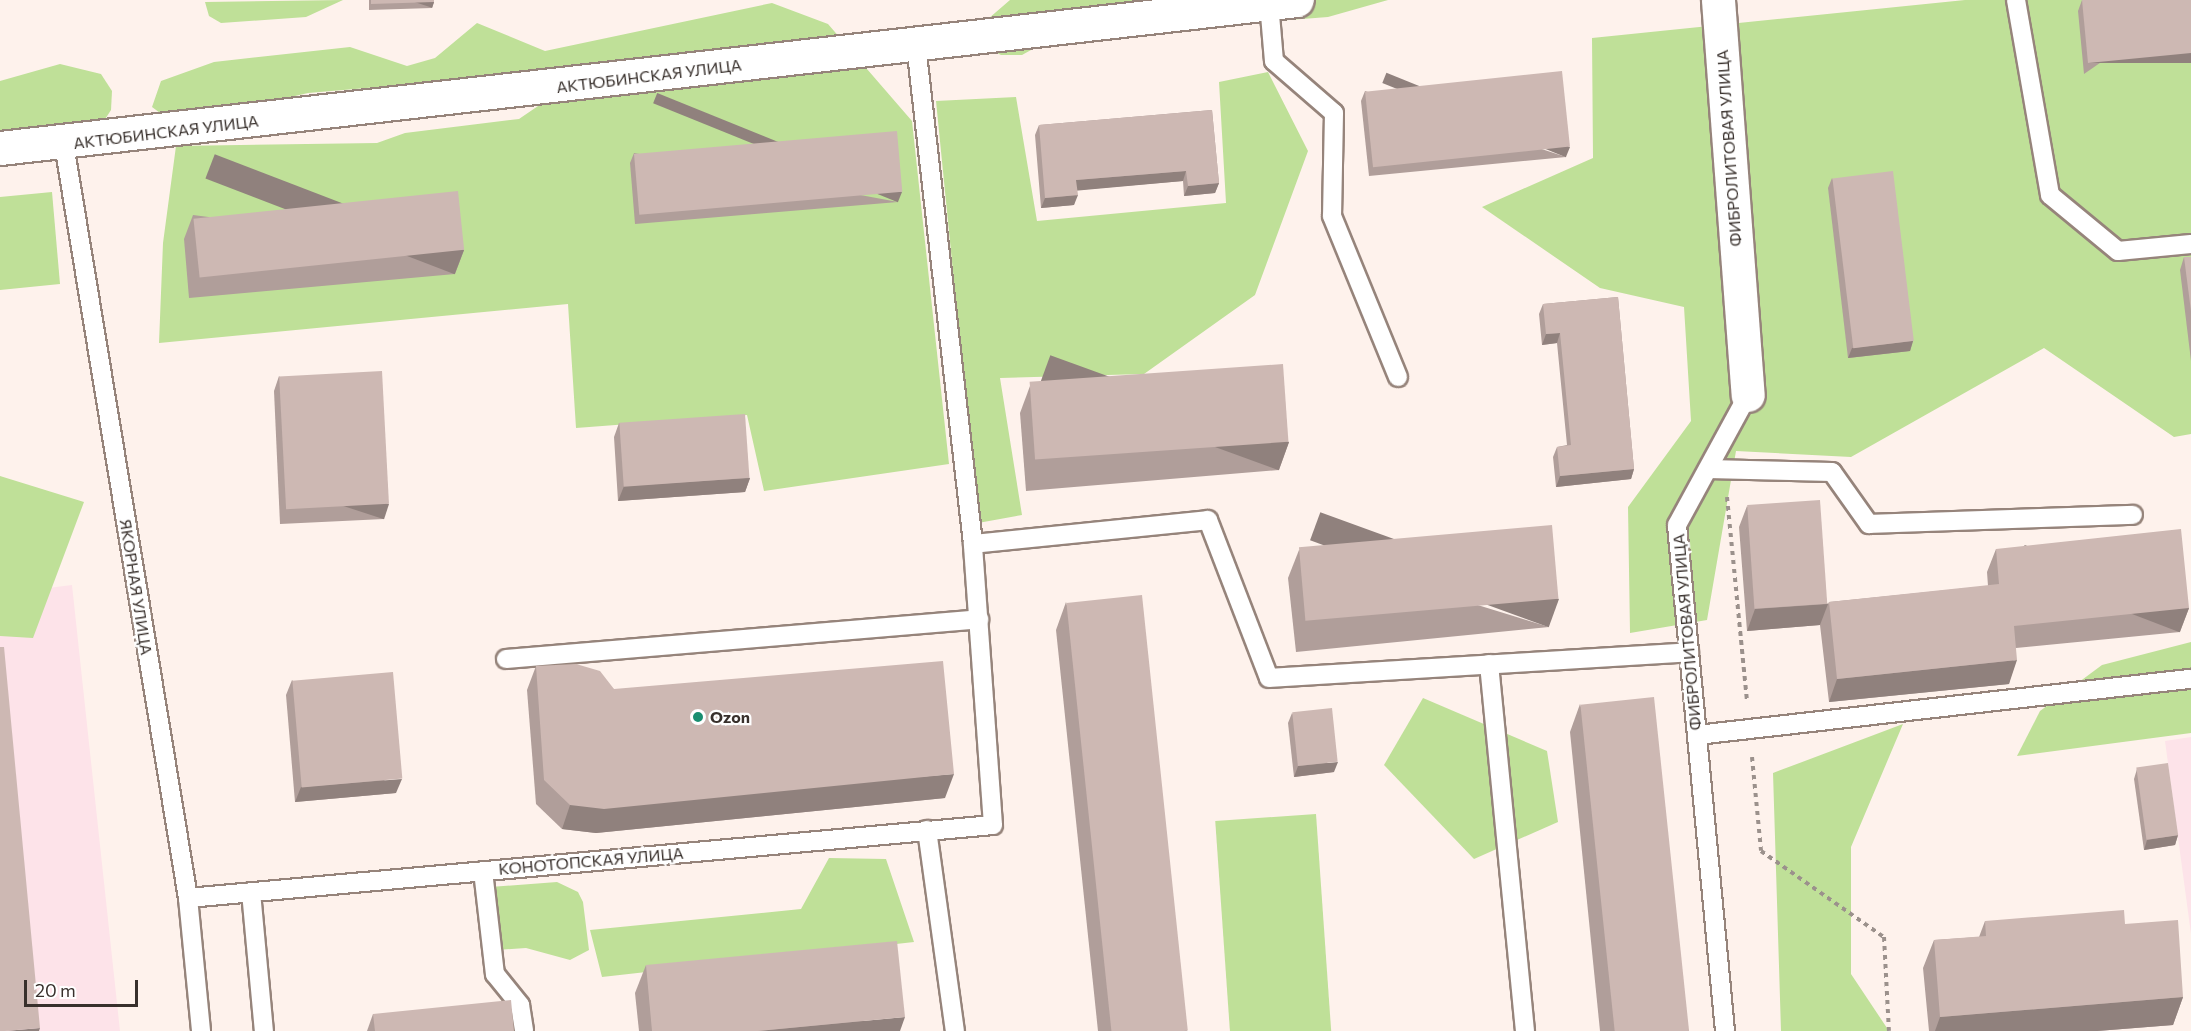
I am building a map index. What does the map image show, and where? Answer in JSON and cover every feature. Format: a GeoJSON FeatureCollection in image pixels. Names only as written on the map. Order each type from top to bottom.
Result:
{"type":"FeatureCollection","features":[{"type":"Feature","properties":{"kind":"street","name":"ФИБРОЛИТОВАЯ УЛИЦА"},"geometry":{"type":"LineString","coordinates":[[1718,0],[1748,395]]}},
{"type":"Feature","properties":{"kind":"street","name":"АКТЮБИНСКАЯ УЛИЦА"},"geometry":{"type":"LineString","coordinates":[[0,148],[64,144],[1283,2]]}},
{"type":"Feature","properties":{"kind":"lane"},"geometry":{"type":"LineString","coordinates":[[2016,0],[2050,195],[2118,251],[2191,244]]}},
{"type":"Feature","properties":{"kind":"lane"},"geometry":{"type":"LineString","coordinates":[[1283,2],[1274,61],[1334,113],[1332,216],[1398,377]]}},
{"type":"Feature","properties":{"kind":"lane"},"geometry":{"type":"LineString","coordinates":[[506,659],[979,619],[974,544],[916,45]]}},
{"type":"Feature","properties":{"kind":"lane","name":"ЯКОРНАЯ УЛИЦА"},"geometry":{"type":"LineString","coordinates":[[64,144],[188,898],[201,1031]]}},
{"type":"Feature","properties":{"kind":"lane","name":"ФИБРОЛИТОВАЯ УЛИЦА"},"geometry":{"type":"LineString","coordinates":[[1725,1031],[1677,525],[1716,469],[1748,395]]}},
{"type":"Feature","properties":{"kind":"lane"},"geometry":{"type":"LineString","coordinates":[[1716,469],[1832,472],[1869,524],[2133,515]]}},
{"type":"Feature","properties":{"kind":"lane"},"geometry":{"type":"LineString","coordinates":[[974,544],[1208,520],[1269,678],[1689,652]]}},
{"type":"Feature","properties":{"kind":"lane","name":"КОНОТОПСКАЯ УЛИЦА"},"geometry":{"type":"LineString","coordinates":[[188,898],[993,825],[979,619]]}},
{"type":"Feature","properties":{"kind":"lane"},"geometry":{"type":"LineString","coordinates":[[1489,664],[1525,1031]]}},
{"type":"Feature","properties":{"kind":"lane"},"geometry":{"type":"LineString","coordinates":[[1697,735],[2191,679]]}},
{"type":"Feature","properties":{"kind":"lane"},"geometry":{"type":"LineString","coordinates":[[927,830],[955,1031]]}},
{"type":"Feature","properties":{"kind":"lane"},"geometry":{"type":"LineString","coordinates":[[483,871],[495,974],[520,1005],[524,1031]]}},
{"type":"Feature","properties":{"kind":"lane"},"geometry":{"type":"LineString","coordinates":[[251,892],[264,1031]]}},
{"type":"Feature","properties":{"kind":"path"},"geometry":{"type":"LineString","coordinates":[[1716,469],[1750,729],[1761,851],[1884,937],[1890,1031]]}},
{"type":"Feature","properties":{"kind":"shaded area"},"geometry":{"type":"Polygon","coordinates":[[[72,585],[120,1031],[0,1031],[0,594],[72,585]]]}},
{"type":"Feature","properties":{"kind":"shaded area"},"geometry":{"type":"Polygon","coordinates":[[[2191,737],[2191,934],[2165,741],[2191,737]]]}},
{"type":"Feature","properties":{"kind":"green space"},"geometry":{"type":"Polygon","coordinates":[[[343,0],[306,17],[221,23],[209,16],[205,2],[343,0]]]}},
{"type":"Feature","properties":{"kind":"green space"},"geometry":{"type":"Polygon","coordinates":[[[1010,0],[1388,0],[1328,17],[1104,34],[1040,45],[1022,55],[1001,55],[983,46],[981,25],[1010,0]]]}},
{"type":"Feature","properties":{"kind":"green space"},"geometry":{"type":"Polygon","coordinates":[[[1965,0],[2191,0],[2191,434],[2174,437],[2044,348],[1851,457],[1736,451],[1707,620],[1630,633],[1628,507],[1691,421],[1684,307],[1600,288],[1482,207],[1593,158],[1592,38],[1965,0]]]}},
{"type":"Feature","properties":{"kind":"green space"},"geometry":{"type":"Polygon","coordinates":[[[772,3],[828,24],[912,121],[949,464],[764,491],[747,415],[576,428],[568,304],[159,343],[163,243],[176,146],[377,143],[405,133],[519,119],[541,104],[526,81],[496,77],[308,93],[175,124],[152,107],[161,81],[214,62],[350,47],[407,66],[435,58],[477,23],[545,51],[772,3]]]}},
{"type":"Feature","properties":{"kind":"green space"},"geometry":{"type":"Polygon","coordinates":[[[60,64],[101,74],[112,91],[111,110],[100,127],[0,135],[0,81],[60,64]]]}},
{"type":"Feature","properties":{"kind":"green space"},"geometry":{"type":"Polygon","coordinates":[[[1268,72],[1308,151],[1255,295],[1144,374],[1000,378],[1022,515],[978,523],[936,101],[1016,97],[1037,221],[1226,203],[1219,82],[1268,72]]]}},
{"type":"Feature","properties":{"kind":"green space"},"geometry":{"type":"Polygon","coordinates":[[[52,192],[60,284],[0,290],[0,197],[52,192]]]}},
{"type":"Feature","properties":{"kind":"green space"},"geometry":{"type":"Polygon","coordinates":[[[0,476],[84,502],[33,638],[0,636],[0,476]]]}},
{"type":"Feature","properties":{"kind":"green space"},"geometry":{"type":"Polygon","coordinates":[[[2191,642],[2191,733],[2017,756],[2040,711],[2102,665],[2191,642]]]}},
{"type":"Feature","properties":{"kind":"green space"},"geometry":{"type":"Polygon","coordinates":[[[1423,698],[1547,751],[1558,822],[1474,859],[1384,765],[1423,698]]]}},
{"type":"Feature","properties":{"kind":"green space"},"geometry":{"type":"Polygon","coordinates":[[[1903,724],[1851,847],[1851,974],[1889,1031],[1781,1031],[1773,773],[1903,724]]]}},
{"type":"Feature","properties":{"kind":"green space"},"geometry":{"type":"Polygon","coordinates":[[[1316,814],[1331,1031],[1230,1031],[1215,821],[1316,814]]]}},
{"type":"Feature","properties":{"kind":"green space"},"geometry":{"type":"Polygon","coordinates":[[[829,858],[886,859],[914,942],[602,977],[590,930],[801,909],[829,858]]]}},
{"type":"Feature","properties":{"kind":"green space"},"geometry":{"type":"Polygon","coordinates":[[[557,882],[578,892],[583,902],[589,950],[570,960],[526,948],[496,950],[490,887],[557,882]]]}},
{"type":"Feature","properties":{"kind":"building"},"geometry":{"type":"Polygon","coordinates":[[[371,0],[434,0],[434,2],[371,4],[371,0]]]}},
{"type":"Feature","properties":{"kind":"building"},"geometry":{"type":"Polygon","coordinates":[[[2082,0],[2191,0],[2191,53],[2088,63],[2082,0]]]}},
{"type":"Feature","properties":{"kind":"building"},"geometry":{"type":"Polygon","coordinates":[[[1562,71],[1570,147],[1373,167],[1365,92],[1562,71]]]}},
{"type":"Feature","properties":{"kind":"building"},"geometry":{"type":"Polygon","coordinates":[[[1212,110],[1219,183],[1188,186],[1186,171],[1076,180],[1078,195],[1045,198],[1039,125],[1212,110]]]}},
{"type":"Feature","properties":{"kind":"building"},"geometry":{"type":"Polygon","coordinates":[[[897,131],[902,192],[639,215],[634,154],[897,131]]]}},
{"type":"Feature","properties":{"kind":"building"},"geometry":{"type":"Polygon","coordinates":[[[1893,171],[1914,341],[1853,348],[1832,178],[1893,171]]]}},
{"type":"Feature","properties":{"kind":"building"},"geometry":{"type":"Polygon","coordinates":[[[458,191],[464,250],[200,277],[193,219],[458,191]]]}},
{"type":"Feature","properties":{"kind":"building"},"geometry":{"type":"Polygon","coordinates":[[[2184,257],[2191,257],[2191,311],[2184,257]]]}},
{"type":"Feature","properties":{"kind":"building"},"geometry":{"type":"Polygon","coordinates":[[[1618,297],[1634,469],[1560,476],[1557,447],[1571,445],[1560,333],[1546,334],[1543,304],[1618,297]]]}},
{"type":"Feature","properties":{"kind":"building"},"geometry":{"type":"Polygon","coordinates":[[[1283,364],[1288,442],[1035,460],[1030,382],[1283,364]]]}},
{"type":"Feature","properties":{"kind":"building"},"geometry":{"type":"Polygon","coordinates":[[[382,371],[389,504],[286,509],[279,376],[382,371]]]}},
{"type":"Feature","properties":{"kind":"building"},"geometry":{"type":"Polygon","coordinates":[[[745,414],[749,478],[624,487],[619,423],[745,414]]]}},
{"type":"Feature","properties":{"kind":"building"},"geometry":{"type":"Polygon","coordinates":[[[1820,500],[1827,604],[1754,609],[1747,505],[1820,500]]]}},
{"type":"Feature","properties":{"kind":"building"},"geometry":{"type":"Polygon","coordinates":[[[1552,525],[1558,599],[1305,621],[1299,547],[1552,525]]]}},
{"type":"Feature","properties":{"kind":"building"},"geometry":{"type":"Polygon","coordinates":[[[2181,529],[2189,608],[2014,626],[2017,660],[1837,679],[1829,602],[1999,584],[1996,549],[2181,529]]]}},
{"type":"Feature","properties":{"kind":"building"},"geometry":{"type":"Polygon","coordinates":[[[1142,595],[1188,1031],[1111,1031],[1066,603],[1142,595]]]}},
{"type":"Feature","properties":{"kind":"building"},"geometry":{"type":"Polygon","coordinates":[[[0,647],[4,647],[40,1028],[5,1031],[0,1031],[0,647]]]}},
{"type":"Feature","properties":{"kind":"building"},"geometry":{"type":"Polygon","coordinates":[[[943,661],[954,774],[604,809],[570,805],[544,780],[536,666],[576,664],[600,671],[614,689],[943,661]]]}},
{"type":"Feature","properties":{"kind":"building"},"geometry":{"type":"Polygon","coordinates":[[[393,672],[402,779],[302,787],[292,681],[393,672]]]}},
{"type":"Feature","properties":{"kind":"building"},"geometry":{"type":"Polygon","coordinates":[[[1654,697],[1689,1031],[1615,1031],[1580,705],[1654,697]]]}},
{"type":"Feature","properties":{"kind":"building"},"geometry":{"type":"Polygon","coordinates":[[[1332,708],[1338,762],[1298,766],[1292,712],[1332,708]]]}},
{"type":"Feature","properties":{"kind":"building"},"geometry":{"type":"Polygon","coordinates":[[[2168,763],[2178,835],[2146,840],[2136,767],[2168,763]]]}},
{"type":"Feature","properties":{"kind":"building"},"geometry":{"type":"Polygon","coordinates":[[[2124,910],[2125,924],[2178,920],[2183,997],[1940,1017],[1934,940],[1986,936],[1985,921],[2124,910]]]}},
{"type":"Feature","properties":{"kind":"building"},"geometry":{"type":"Polygon","coordinates":[[[897,941],[905,1017],[758,1031],[652,1031],[646,965],[897,941]]]}},
{"type":"Feature","properties":{"kind":"building"},"geometry":{"type":"Polygon","coordinates":[[[511,1000],[514,1031],[375,1031],[373,1014],[511,1000]]]}},
{"type":"Feature","properties":{"kind":"place","name":"Ozon"},"geometry":{"type":"Point","coordinates":[698,717]}}]}
